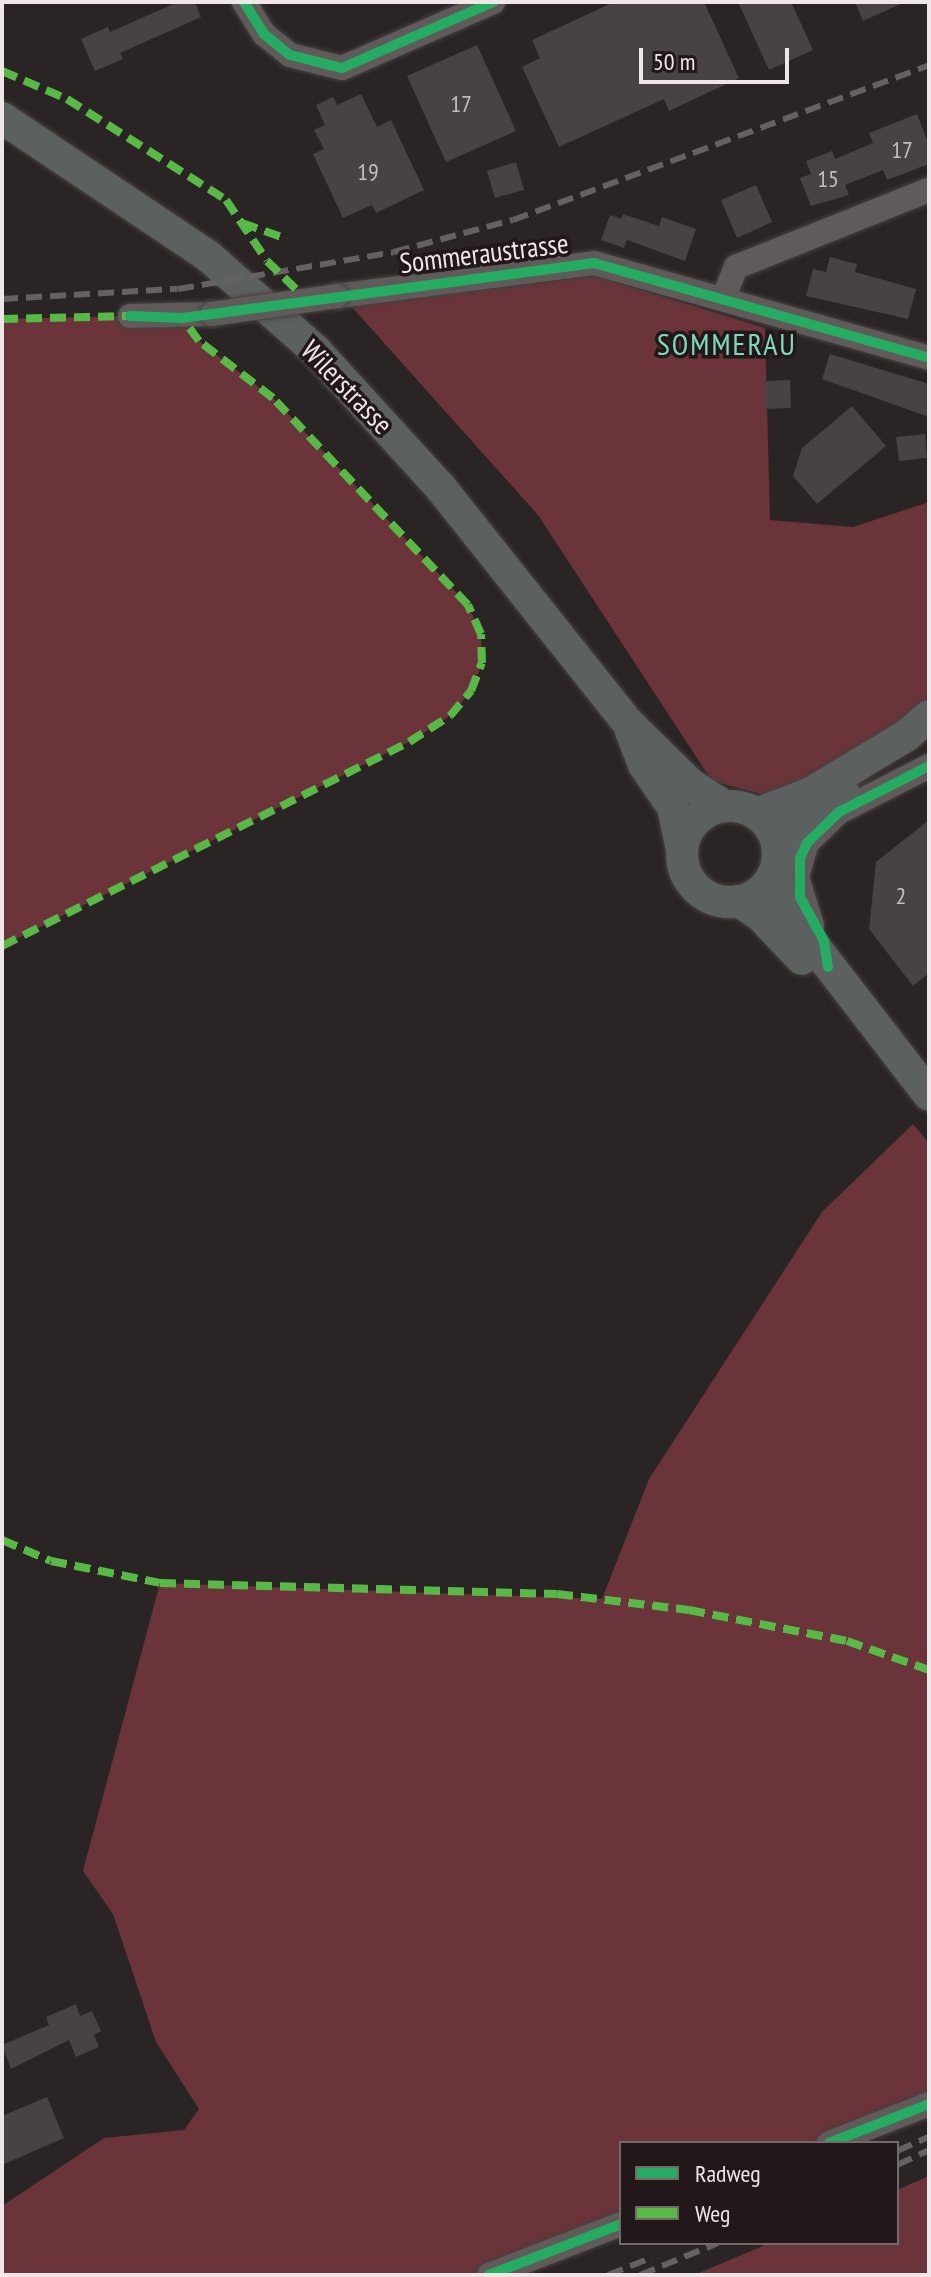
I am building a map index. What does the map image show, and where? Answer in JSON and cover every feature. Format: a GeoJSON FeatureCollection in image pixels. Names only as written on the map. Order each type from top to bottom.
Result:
{"type":"FeatureCollection","features":[{"type":"Feature","properties":{"kind":"main road","name":"Wilerstrasse"},"geometry":{"type":"LineString","coordinates":[[2,118],[208,256],[316,351],[441,488],[629,724],[690,784],[724,806]]}},
{"type":"Feature","properties":{"kind":"main road"},"geometry":{"type":"LineString","coordinates":[[929,716],[906,736],[811,793],[757,814],[724,806],[695,821],[682,850],[688,879],[697,890],[710,898],[739,901],[753,896],[775,864],[828,805],[929,747]]}},
{"type":"Feature","properties":{"kind":"main road","name":"Wilerstrasse"},"geometry":{"type":"LineString","coordinates":[[629,724],[644,765],[673,807],[682,850]]}},
{"type":"Feature","properties":{"kind":"main road"},"geometry":{"type":"LineString","coordinates":[[757,814],[775,838],[775,864],[790,915],[929,1095]]}},
{"type":"Feature","properties":{"kind":"main road"},"geometry":{"type":"LineString","coordinates":[[739,901],[761,916],[801,958],[828,967]]}},
{"type":"Feature","properties":{"kind":"street"},"geometry":{"type":"LineString","coordinates":[[244,2],[264,34],[290,55],[342,68],[493,2]]}},
{"type":"Feature","properties":{"kind":"street"},"geometry":{"type":"LineString","coordinates":[[723,299],[736,267],[929,190]]}},
{"type":"Feature","properties":{"kind":"street","name":"Sommeraustrasse"},"geometry":{"type":"LineString","coordinates":[[130,316],[212,314],[594,263],[929,358]]}},
{"type":"Feature","properties":{"kind":"street"},"geometry":{"type":"LineString","coordinates":[[828,967],[824,941],[800,897],[798,867],[807,843],[839,812],[929,766]]}},
{"type":"Feature","properties":{"kind":"street"},"geometry":{"type":"LineString","coordinates":[[834,2141],[929,2104]]}},
{"type":"Feature","properties":{"kind":"street"},"geometry":{"type":"LineString","coordinates":[[489,2275],[619,2225]]}},
{"type":"Feature","properties":{"kind":"shaded area"},"geometry":{"type":"Polygon","coordinates":[[[596,276],[765,328],[770,520],[853,527],[929,502],[929,696],[910,720],[773,797],[712,781],[538,515],[351,306],[596,276]]]}},
{"type":"Feature","properties":{"kind":"shaded area"},"geometry":{"type":"Polygon","coordinates":[[[182,318],[199,341],[273,398],[468,605],[481,634],[482,663],[471,691],[450,716],[409,742],[2,946],[2,319],[182,318]]]}},
{"type":"Feature","properties":{"kind":"shaded area"},"geometry":{"type":"Polygon","coordinates":[[[913,1124],[929,1143],[929,2102],[834,2141],[619,2141],[619,2225],[489,2275],[2,2275],[2,2206],[104,2138],[184,2130],[199,2109],[156,2042],[113,1914],[83,1871],[160,1583],[602,1599],[649,1479],[822,1212],[913,1124]]]}},
{"type":"Feature","properties":{"kind":"shaded area"},"geometry":{"type":"Polygon","coordinates":[[[929,2176],[929,2275],[694,2275],[765,2245],[899,2245],[899,2189],[929,2176]]]}},
{"type":"Feature","properties":{"kind":"building"},"geometry":{"type":"Polygon","coordinates":[[[178,2],[195,2],[201,17],[120,53],[123,59],[95,71],[81,39],[108,27],[110,32],[178,2]]]}},
{"type":"Feature","properties":{"kind":"building"},"geometry":{"type":"Polygon","coordinates":[[[614,2],[704,2],[739,78],[669,111],[664,99],[559,147],[522,67],[540,58],[532,40],[614,2]]]}},
{"type":"Feature","properties":{"kind":"building"},"geometry":{"type":"Polygon","coordinates":[[[738,2],[791,2],[813,50],[769,70],[738,2]]]}},
{"type":"Feature","properties":{"kind":"building"},"geometry":{"type":"Polygon","coordinates":[[[855,2],[905,2],[863,21],[855,2]]]}},
{"type":"Feature","properties":{"kind":"building"},"geometry":{"type":"Polygon","coordinates":[[[477,45],[516,131],[446,162],[407,76],[477,45]]]}},
{"type":"Feature","properties":{"kind":"building"},"geometry":{"type":"Polygon","coordinates":[[[361,94],[377,127],[391,120],[424,190],[376,213],[372,205],[343,218],[313,154],[324,149],[314,130],[325,125],[316,105],[333,97],[337,105],[361,94]]]}},
{"type":"Feature","properties":{"kind":"building"},"geometry":{"type":"Polygon","coordinates":[[[917,114],[929,145],[929,164],[887,180],[883,170],[845,185],[849,195],[811,206],[800,178],[811,174],[806,161],[832,151],[835,159],[873,143],[869,133],[917,114]]]}},
{"type":"Feature","properties":{"kind":"building"},"geometry":{"type":"Polygon","coordinates":[[[516,162],[524,190],[495,198],[487,171],[516,162]]]}},
{"type":"Feature","properties":{"kind":"building"},"geometry":{"type":"Polygon","coordinates":[[[756,185],[772,222],[737,238],[721,200],[756,185]]]}},
{"type":"Feature","properties":{"kind":"building"},"geometry":{"type":"Polygon","coordinates":[[[623,214],[659,226],[662,217],[696,229],[685,261],[627,240],[624,248],[601,240],[610,215],[621,219],[623,214]]]}},
{"type":"Feature","properties":{"kind":"building"},"geometry":{"type":"Polygon","coordinates":[[[830,257],[857,264],[855,272],[916,289],[908,319],[806,296],[813,269],[826,272],[830,257]]]}},
{"type":"Feature","properties":{"kind":"building"},"geometry":{"type":"Polygon","coordinates":[[[830,354],[929,384],[929,417],[822,379],[830,354]]]}},
{"type":"Feature","properties":{"kind":"building"},"geometry":{"type":"Polygon","coordinates":[[[790,380],[791,408],[765,409],[764,381],[790,380]]]}},
{"type":"Feature","properties":{"kind":"building"},"geometry":{"type":"Polygon","coordinates":[[[852,406],[886,446],[817,504],[793,476],[802,448],[852,406]]]}},
{"type":"Feature","properties":{"kind":"building"},"geometry":{"type":"Polygon","coordinates":[[[925,434],[927,458],[899,461],[896,437],[925,434]]]}},
{"type":"Feature","properties":{"kind":"building"},"geometry":{"type":"Polygon","coordinates":[[[929,820],[929,973],[913,986],[869,929],[876,862],[929,820]]]}},
{"type":"Feature","properties":{"kind":"building"},"geometry":{"type":"Polygon","coordinates":[[[76,2004],[80,2016],[92,2011],[101,2031],[94,2035],[99,2047],[76,2057],[69,2040],[11,2069],[2,2045],[49,2025],[46,2017],[76,2004]]]}},
{"type":"Feature","properties":{"kind":"building"},"geometry":{"type":"Polygon","coordinates":[[[47,2097],[64,2138],[2,2165],[2,2116],[47,2097]]]}},
{"type":"Feature","properties":{"kind":"railway"},"geometry":{"type":"LineString","coordinates":[[2,299],[178,289],[394,252],[513,220],[929,65]]}},
{"type":"Feature","properties":{"kind":"railway"},"geometry":{"type":"LineString","coordinates":[[899,2150],[929,2137]]}},
{"type":"Feature","properties":{"kind":"railway"},"geometry":{"type":"LineString","coordinates":[[899,2164],[929,2150]]}},
{"type":"Feature","properties":{"kind":"railway"},"geometry":{"type":"LineString","coordinates":[[640,2275],[713,2245]]}},
{"type":"Feature","properties":{"kind":"railway"},"geometry":{"type":"LineString","coordinates":[[608,2275],[653,2257]]}},
{"type":"Feature","properties":{"kind":"marked path"},"geometry":{"type":"LineString","coordinates":[[2,71],[67,99],[226,200],[267,261],[296,289]]}},
{"type":"Feature","properties":{"kind":"marked path"},"geometry":{"type":"LineString","coordinates":[[242,223],[287,239]]}},
{"type":"Feature","properties":{"kind":"marked path"},"geometry":{"type":"LineString","coordinates":[[2,319],[130,316]]}},
{"type":"Feature","properties":{"kind":"marked path"},"geometry":{"type":"LineString","coordinates":[[2,946],[409,742],[450,716],[471,691],[482,663],[481,634],[468,605],[273,398],[199,341],[182,318]]}},
{"type":"Feature","properties":{"kind":"marked path"},"geometry":{"type":"LineString","coordinates":[[2,1540],[51,1561],[160,1583],[557,1594],[689,1610],[847,1641],[929,1670]]}},
{"type":"Feature","properties":{"kind":"cycle path"},"geometry":{"type":"LineString","coordinates":[[244,2],[264,34],[290,55],[342,68],[493,2]]}},
{"type":"Feature","properties":{"kind":"cycle path"},"geometry":{"type":"LineString","coordinates":[[130,316],[182,318],[594,263],[929,358]]}},
{"type":"Feature","properties":{"kind":"cycle path"},"geometry":{"type":"LineString","coordinates":[[828,967],[824,941],[800,897],[800,858],[807,843],[839,812],[929,766]]}},
{"type":"Feature","properties":{"kind":"cycle path"},"geometry":{"type":"LineString","coordinates":[[834,2141],[929,2104]]}},
{"type":"Feature","properties":{"kind":"cycle path"},"geometry":{"type":"LineString","coordinates":[[489,2275],[619,2225]]}},
{"type":"Feature","properties":{"kind":"district","name":"SOMMERAU"},"geometry":{"type":"Point","coordinates":[727,344]}}]}
